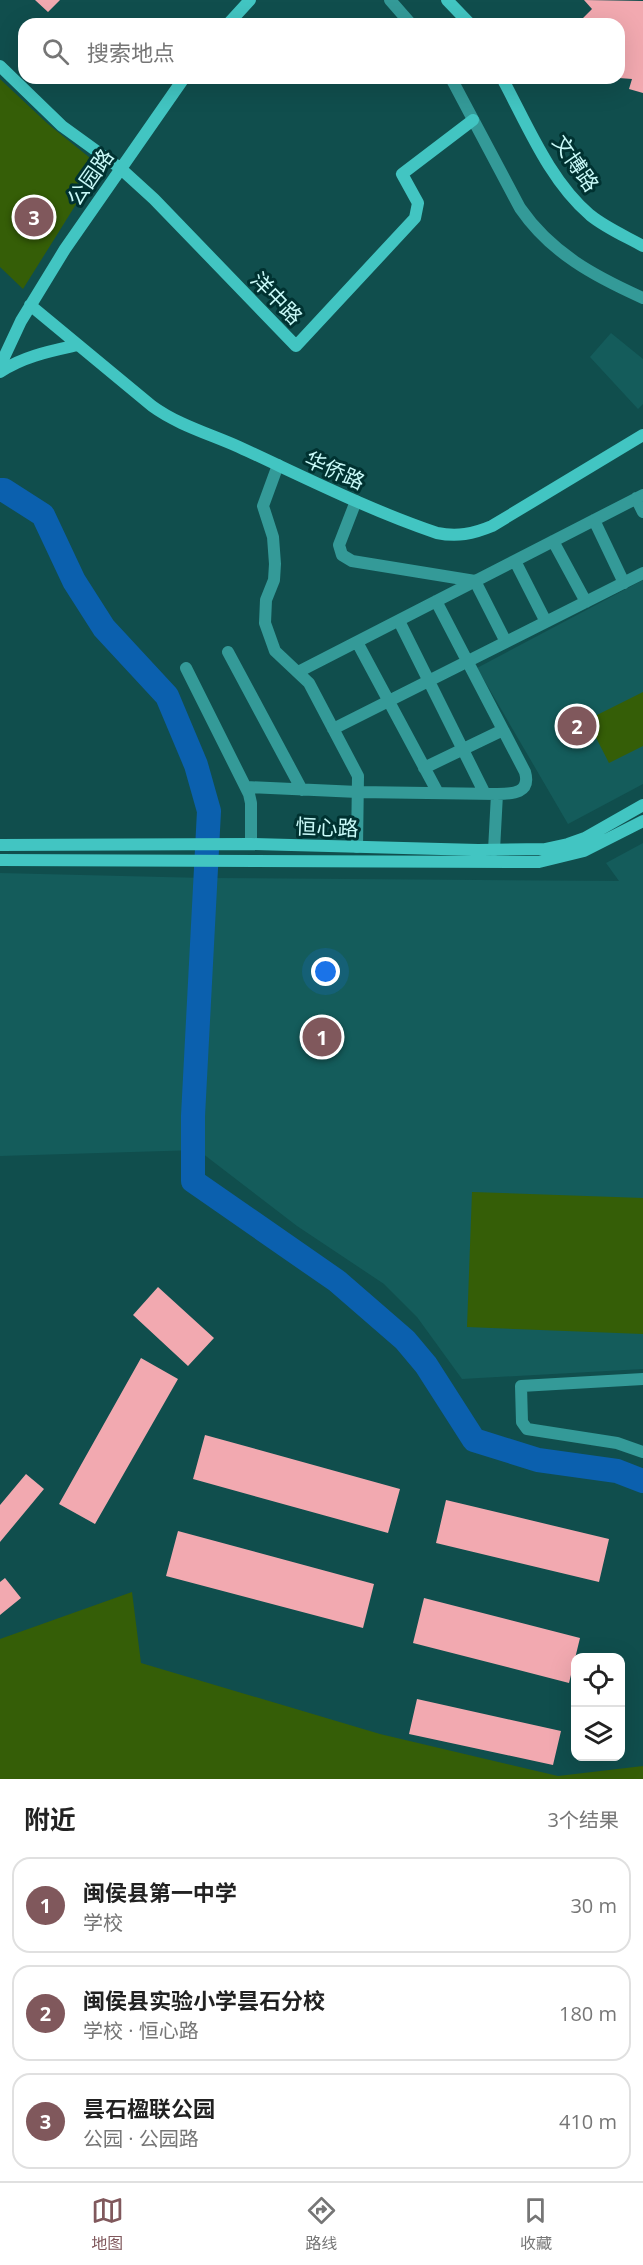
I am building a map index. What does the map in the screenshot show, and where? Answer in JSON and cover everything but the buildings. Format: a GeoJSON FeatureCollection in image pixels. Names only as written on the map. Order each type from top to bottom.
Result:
{"type":"FeatureCollection","features":[{"type":"Feature","properties":{"kind":"street"},"geometry":{"type":"LineString","coordinates":[[234,18],[250,0]]}},
{"type":"Feature","properties":{"kind":"street"},"geometry":{"type":"LineString","coordinates":[[390,0],[406,18]]}},
{"type":"Feature","properties":{"kind":"street"},"geometry":{"type":"LineString","coordinates":[[447,0],[464,18]]}},
{"type":"Feature","properties":{"kind":"street","name":"洋中路"},"geometry":{"type":"LineString","coordinates":[[0,66],[18,83]]}},
{"type":"Feature","properties":{"kind":"street","name":"洋中路"},"geometry":{"type":"LineString","coordinates":[[19,84],[62,126],[120,168],[177,221],[296,346],[415,218],[418,203],[402,174],[473,120]]}},
{"type":"Feature","properties":{"kind":"street","name":"公园路"},"geometry":{"type":"LineString","coordinates":[[0,366],[30,305],[85,218],[180,84]]}},
{"type":"Feature","properties":{"kind":"street"},"geometry":{"type":"LineString","coordinates":[[454,84],[520,208],[541,235],[578,266],[643,298]]}},
{"type":"Feature","properties":{"kind":"street","name":"文博路"},"geometry":{"type":"LineString","coordinates":[[505,84],[547,160],[572,197],[597,221],[643,246]]}},
{"type":"Feature","properties":{"kind":"street","name":"华侨路"},"geometry":{"type":"LineString","coordinates":[[30,305],[160,412],[356,501],[437,533],[471,534],[503,521],[643,435]]}},
{"type":"Feature","properties":{"kind":"street"},"geometry":{"type":"LineString","coordinates":[[0,372],[36,355],[78,345]]}},
{"type":"Feature","properties":{"kind":"street"},"geometry":{"type":"LineString","coordinates":[[278,465],[263,506],[273,537],[275,564],[274,580],[266,600],[266,623],[275,651],[309,683],[358,777],[357,847]]}},
{"type":"Feature","properties":{"kind":"street"},"geometry":{"type":"LineString","coordinates":[[298,672],[640,496],[643,512]]}},
{"type":"Feature","properties":{"kind":"street"},"geometry":{"type":"LineString","coordinates":[[356,501],[339,545],[346,559],[475,581]]}},
{"type":"Feature","properties":{"kind":"street"},"geometry":{"type":"LineString","coordinates":[[594,520],[624,583]]}},
{"type":"Feature","properties":{"kind":"street"},"geometry":{"type":"LineString","coordinates":[[553,541],[586,602]]}},
{"type":"Feature","properties":{"kind":"street"},"geometry":{"type":"LineString","coordinates":[[515,561],[546,622]]}},
{"type":"Feature","properties":{"kind":"street"},"geometry":{"type":"LineString","coordinates":[[333,729],[643,573]]}},
{"type":"Feature","properties":{"kind":"street"},"geometry":{"type":"LineString","coordinates":[[475,581],[506,642]]}},
{"type":"Feature","properties":{"kind":"street"},"geometry":{"type":"LineString","coordinates":[[246,787],[358,792],[491,794],[519,792],[526,784],[525,772],[436,601]]}},
{"type":"Feature","properties":{"kind":"street"},"geometry":{"type":"LineString","coordinates":[[399,621],[463,749],[491,794],[494,850]]}},
{"type":"Feature","properties":{"kind":"street"},"geometry":{"type":"LineString","coordinates":[[357,642],[438,793]]}},
{"type":"Feature","properties":{"kind":"street"},"geometry":{"type":"LineString","coordinates":[[228,652],[302,790]]}},
{"type":"Feature","properties":{"kind":"street"},"geometry":{"type":"LineString","coordinates":[[186,668],[252,803],[251,844]]}},
{"type":"Feature","properties":{"kind":"street"},"geometry":{"type":"LineString","coordinates":[[424,768],[503,730]]}},
{"type":"Feature","properties":{"kind":"street","name":"恒心路"},"geometry":{"type":"LineString","coordinates":[[0,845],[251,844],[494,850],[545,849],[568,844],[595,833],[643,805]]}},
{"type":"Feature","properties":{"kind":"street","name":"恒心路"},"geometry":{"type":"LineString","coordinates":[[0,860],[477,863],[547,861],[584,851],[643,821]]}},
{"type":"Feature","properties":{"kind":"street"},"geometry":{"type":"LineString","coordinates":[[643,1379],[521,1386],[522,1422],[527,1429],[617,1443],[643,1452]]}},
{"type":"Feature","properties":{"kind":"shaded area"},"geometry":{"type":"Polygon","coordinates":[[[611,333],[643,359],[643,404],[638,409],[590,357],[611,333]]]}},
{"type":"Feature","properties":{"kind":"shaded area"},"geometry":{"type":"Polygon","coordinates":[[[643,580],[643,784],[568,824],[477,668],[643,580]]]}},
{"type":"Feature","properties":{"kind":"shaded area"},"geometry":{"type":"Polygon","coordinates":[[[643,843],[643,1369],[462,1379],[417,1317],[384,1284],[297,1226],[198,1150],[0,1156],[0,873],[205,878],[619,881],[606,863],[643,843]]]}},
{"type":"Feature","properties":{"kind":"green space"},"geometry":{"type":"Polygon","coordinates":[[[0,79],[48,124],[100,166],[23,289],[0,267],[0,79]]]}},
{"type":"Feature","properties":{"kind":"green space"},"geometry":{"type":"Polygon","coordinates":[[[643,692],[643,746],[609,763],[587,720],[643,692]]]}},
{"type":"Feature","properties":{"kind":"green space"},"geometry":{"type":"Polygon","coordinates":[[[472,1192],[643,1198],[643,1334],[467,1327],[472,1192]]]}},
{"type":"Feature","properties":{"kind":"green space"},"geometry":{"type":"Polygon","coordinates":[[[132,1592],[141,1663],[380,1734],[558,1776],[643,1766],[643,1779],[0,1779],[0,1639],[132,1592]]]}},
{"type":"Feature","properties":{"kind":"waterway"},"geometry":{"type":"LineString","coordinates":[[0,490],[4,490],[43,515],[74,581],[104,628],[167,696],[196,765],[209,811],[193,1116],[193,1181],[337,1281],[405,1340],[426,1365],[474,1440],[538,1460],[617,1471],[643,1481]]}},
{"type":"Feature","properties":{"kind":"place","name":"昙石楹联公园"},"geometry":{"type":"Point","coordinates":[34,217]}},
{"type":"Feature","properties":{"kind":"place","name":"闽侯县实验小学昙石分校"},"geometry":{"type":"Point","coordinates":[577,726]}},
{"type":"Feature","properties":{"kind":"place","name":"闽侯县第一中学"},"geometry":{"type":"Point","coordinates":[322,1037]}}]}
